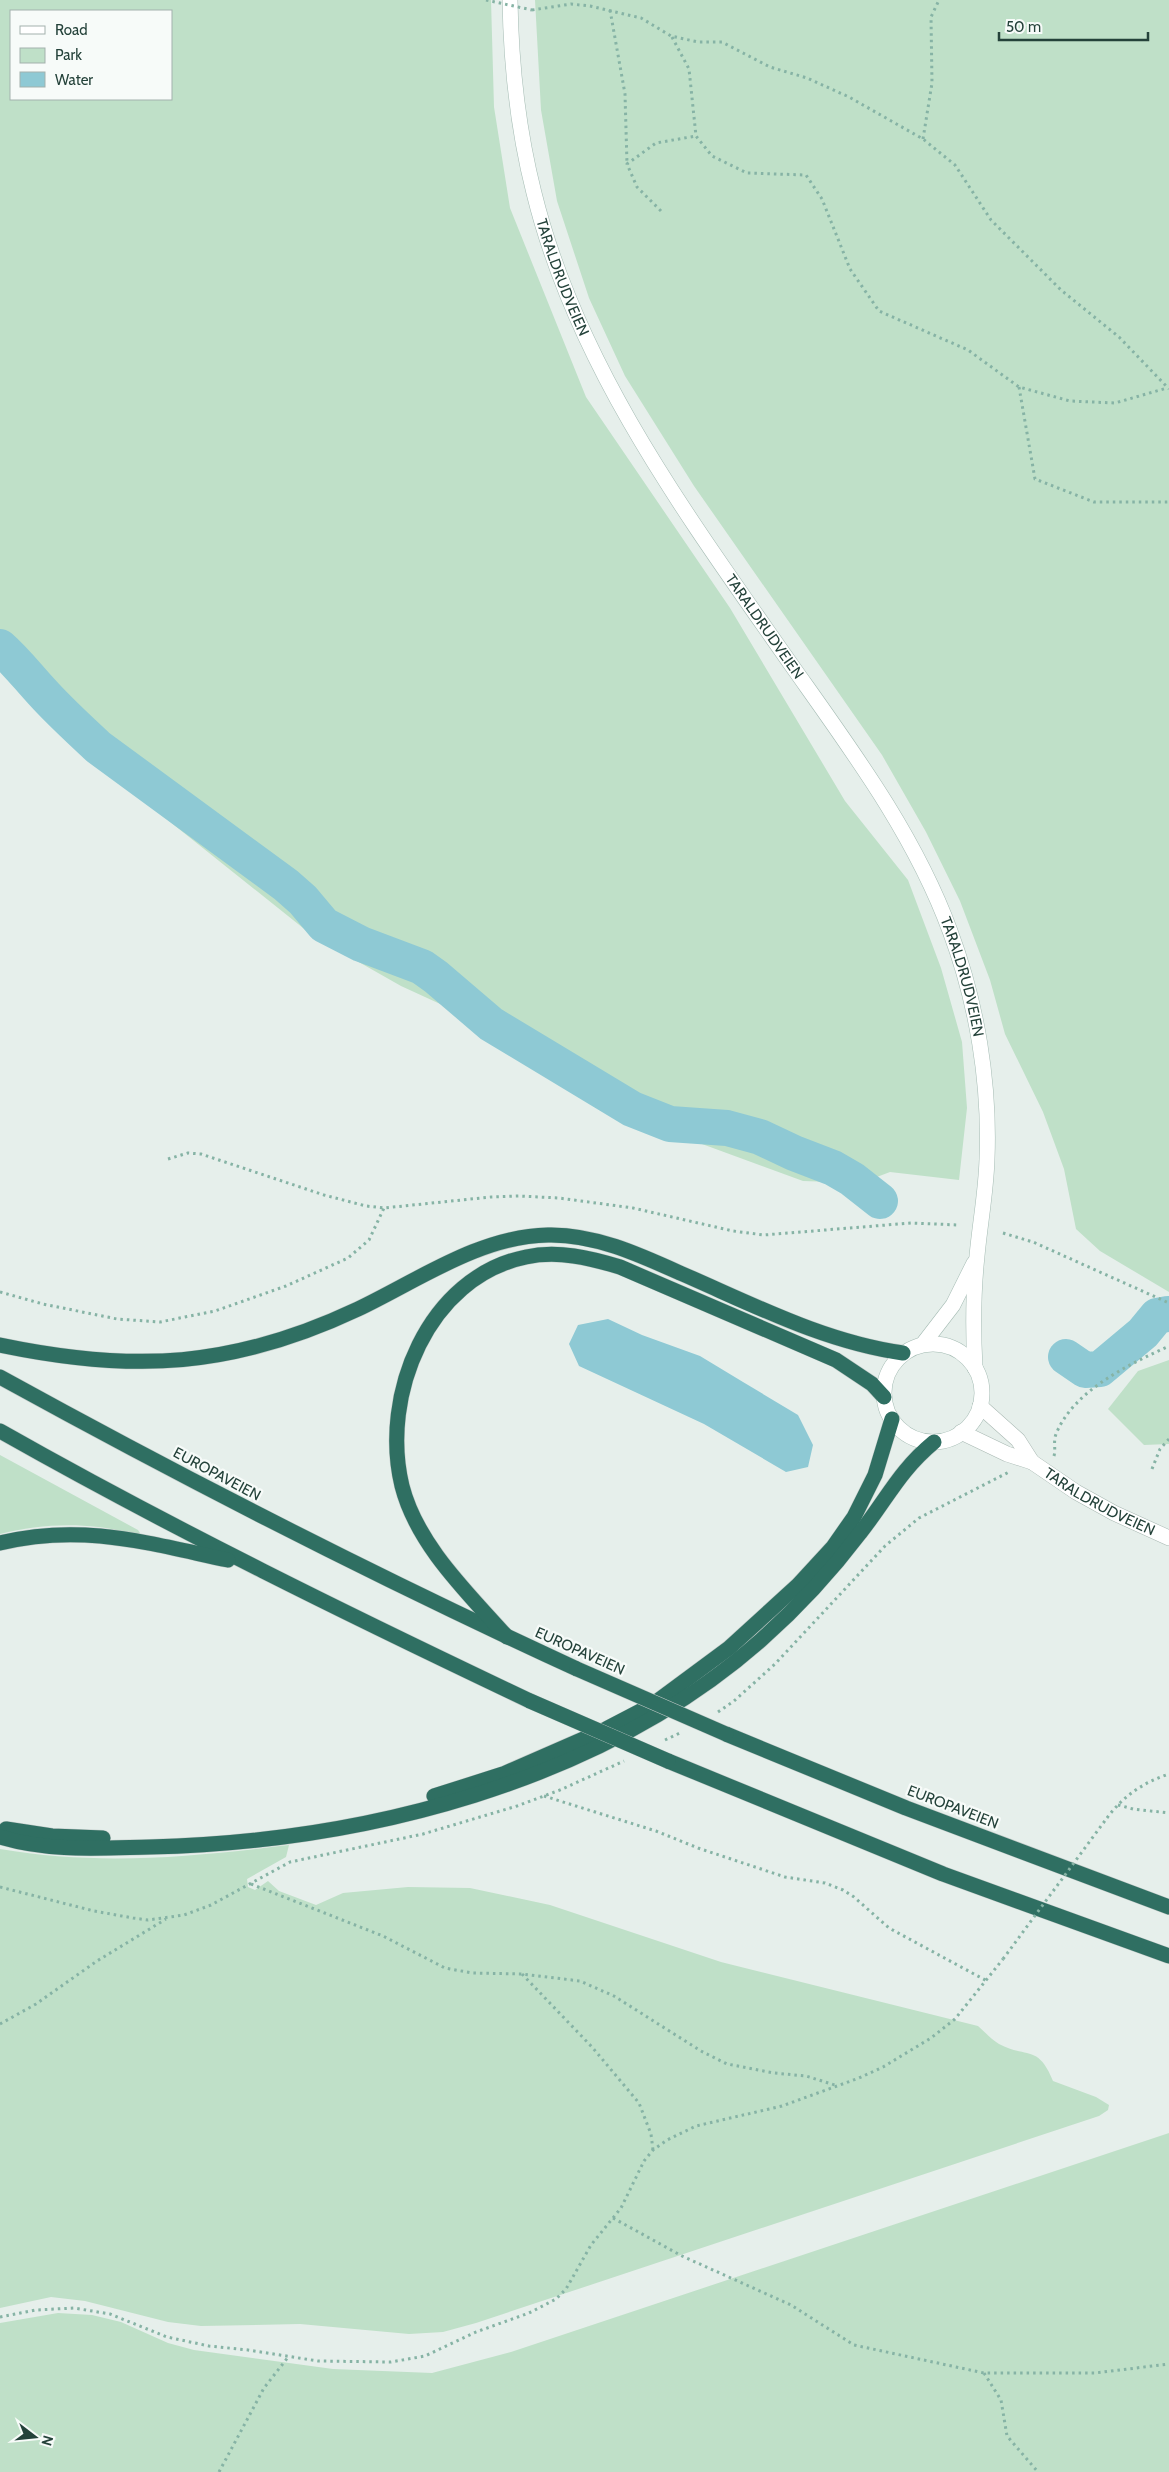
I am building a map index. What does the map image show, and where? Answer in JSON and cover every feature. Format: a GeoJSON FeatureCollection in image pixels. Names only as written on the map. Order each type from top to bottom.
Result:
{"type":"FeatureCollection","features":[{"type":"Feature","properties":{"kind":"highway"},"geometry":{"type":"LineString","coordinates":[[0,1345],[69,1358],[134,1363],[196,1360],[233,1352],[308,1331],[357,1310],[473,1253],[522,1237],[548,1235],[573,1236],[625,1250],[834,1338],[866,1348],[903,1353]]}},
{"type":"Feature","properties":{"kind":"highway"},"geometry":{"type":"LineString","coordinates":[[507,1637],[447,1568],[427,1539],[414,1517],[402,1486],[398,1455],[397,1422],[401,1395],[418,1346],[444,1306],[480,1274],[526,1257],[545,1254],[586,1258],[620,1267],[836,1360],[872,1384],[884,1397]]}},
{"type":"Feature","properties":{"kind":"highway","name":"EUROPAVEIEN"},"geometry":{"type":"LineString","coordinates":[[0,1377],[272,1523],[577,1669],[726,1734],[906,1808],[1169,1907]]}},
{"type":"Feature","properties":{"kind":"highway"},"geometry":{"type":"LineString","coordinates":[[0,1827],[52,1836],[116,1838],[215,1835],[276,1828],[380,1810],[503,1774],[557,1752],[652,1706],[729,1648],[798,1585],[833,1547],[854,1517],[876,1476],[892,1420]]}},
{"type":"Feature","properties":{"kind":"highway"},"geometry":{"type":"LineString","coordinates":[[0,1431],[86,1480],[248,1564],[530,1701],[668,1761],[935,1871],[1169,1956]]}},
{"type":"Feature","properties":{"kind":"highway"},"geometry":{"type":"LineString","coordinates":[[0,1837],[39,1846],[79,1849],[186,1846],[294,1835],[346,1826],[463,1799],[562,1764],[644,1724],[705,1683],[761,1640],[840,1560],[874,1515],[893,1483],[934,1442]]}},
{"type":"Feature","properties":{"kind":"highway"},"geometry":{"type":"LineString","coordinates":[[0,1543],[49,1534],[97,1534],[248,1564]]}},
{"type":"Feature","properties":{"kind":"main road","name":"TARALDRUDVEIEN"},"geometry":{"type":"LineString","coordinates":[[510,0],[520,124],[534,193],[552,255],[593,351],[627,416],[679,502],[882,797],[932,886],[952,935],[974,1014],[987,1108],[987,1161],[977,1257],[974,1341],[976,1368]]}},
{"type":"Feature","properties":{"kind":"main road","name":"TARALDRUDVEIEN"},"geometry":{"type":"LineString","coordinates":[[923,1344],[953,1306],[977,1257]]}},
{"type":"Feature","properties":{"kind":"main road"},"geometry":{"type":"LineString","coordinates":[[923,1344],[938,1344],[953,1348],[966,1356],[976,1368],[982,1393],[980,1406],[970,1425],[953,1437],[934,1442],[910,1436],[892,1420],[884,1397],[888,1373],[903,1353],[923,1344]]}},
{"type":"Feature","properties":{"kind":"main road","name":"TARALDRUDVEIEN"},"geometry":{"type":"LineString","coordinates":[[980,1406],[1018,1440],[1032,1462]]}},
{"type":"Feature","properties":{"kind":"main road","name":"TARALDRUDVEIEN"},"geometry":{"type":"LineString","coordinates":[[961,1432],[1007,1454],[1032,1462],[1076,1492],[1114,1513],[1169,1538]]}},
{"type":"Feature","properties":{"kind":"path"},"geometry":{"type":"LineString","coordinates":[[486,0],[532,10],[571,4],[610,10],[642,18],[671,36],[698,42],[722,42],[770,67],[807,78],[849,97],[923,139],[955,164],[991,220],[1061,290],[1119,337],[1168,389],[1115,403],[1070,401],[1019,387],[968,350],[879,311],[850,269],[822,199],[806,175],[747,173],[712,156],[696,136],[689,70],[671,36]]}},
{"type":"Feature","properties":{"kind":"path"},"geometry":{"type":"LineString","coordinates":[[923,139],[932,83],[931,17],[939,0]]}},
{"type":"Feature","properties":{"kind":"path"},"geometry":{"type":"LineString","coordinates":[[610,10],[625,94],[627,164],[637,187],[661,211]]}},
{"type":"Feature","properties":{"kind":"path"},"geometry":{"type":"LineString","coordinates":[[627,164],[656,143],[696,136]]}},
{"type":"Feature","properties":{"kind":"path"},"geometry":{"type":"LineString","coordinates":[[1019,387],[1035,479],[1094,502],[1169,502]]}},
{"type":"Feature","properties":{"kind":"path"},"geometry":{"type":"LineString","coordinates":[[168,1159],[188,1153],[201,1154],[324,1195],[366,1206],[384,1208],[510,1196],[559,1198],[633,1208],[733,1231],[764,1235],[911,1223],[958,1225]]}},
{"type":"Feature","properties":{"kind":"path"},"geometry":{"type":"LineString","coordinates":[[0,1292],[43,1304],[117,1319],[160,1322],[215,1311],[286,1286],[348,1258],[369,1240],[384,1208]]}},
{"type":"Feature","properties":{"kind":"path"},"geometry":{"type":"LineString","coordinates":[[1003,1233],[1033,1242],[1169,1303]]}},
{"type":"Feature","properties":{"kind":"path"},"geometry":{"type":"LineString","coordinates":[[947,1504],[1032,1462],[1053,1458],[1056,1434],[1067,1413],[1083,1396],[1140,1359],[1169,1346]]}},
{"type":"Feature","properties":{"kind":"path"},"geometry":{"type":"LineString","coordinates":[[1152,1469],[1160,1449],[1169,1439]]}},
{"type":"Feature","properties":{"kind":"path"},"geometry":{"type":"LineString","coordinates":[[0,2317],[54,2309],[93,2311],[110,2314],[186,2343],[341,2362],[407,2360],[425,2356],[476,2332],[529,2313],[556,2300],[566,2289],[591,2245],[624,2201],[636,2174],[653,2150],[679,2133],[696,2126],[782,2106],[838,2086],[883,2067],[931,2038],[955,2019],[987,1981],[1118,1805],[1150,1781],[1169,1774]]}},
{"type":"Feature","properties":{"kind":"path"},"geometry":{"type":"LineString","coordinates":[[0,1887],[69,1905],[133,1918],[148,1920],[167,1918],[184,1915],[211,1905],[290,1862],[423,1834],[543,1796],[656,1831],[698,1848],[785,1877],[825,1883],[843,1890],[854,1897],[889,1928],[987,1981]]}},
{"type":"Feature","properties":{"kind":"path"},"geometry":{"type":"LineString","coordinates":[[1118,1805],[1133,1809],[1169,1813]]}},
{"type":"Feature","properties":{"kind":"path"},"geometry":{"type":"LineString","coordinates":[[250,1884],[383,1936],[445,1968],[472,1973],[522,1974],[580,1981],[614,1996],[701,2051],[728,2064],[774,2073],[806,2076],[838,2086]]}},
{"type":"Feature","properties":{"kind":"path"},"geometry":{"type":"LineString","coordinates":[[0,2024],[36,2004],[97,1961],[167,1918]]}},
{"type":"Feature","properties":{"kind":"path"},"geometry":{"type":"LineString","coordinates":[[522,1974],[592,2047],[639,2103],[650,2134],[653,2150]]}},
{"type":"Feature","properties":{"kind":"path"},"geometry":{"type":"LineString","coordinates":[[613,2218],[682,2256],[791,2305],[854,2345],[984,2373],[1095,2373],[1169,2364]]}},
{"type":"Feature","properties":{"kind":"path"},"geometry":{"type":"LineString","coordinates":[[219,2472],[264,2388],[288,2356]]}},
{"type":"Feature","properties":{"kind":"path"},"geometry":{"type":"LineString","coordinates":[[984,2373],[1002,2400],[1007,2436],[1038,2472]]}},
{"type":"Feature","properties":{"kind":"green space"},"geometry":{"type":"Polygon","coordinates":[[[0,0],[491,0],[494,107],[510,208],[586,397],[730,608],[845,801],[908,880],[941,968],[962,1042],[967,1108],[959,1180],[890,1172],[861,1183],[803,1181],[653,1126],[559,1078],[462,1014],[401,986],[313,936],[149,805],[0,666],[0,0]]]}},
{"type":"Feature","properties":{"kind":"green space"},"geometry":{"type":"Polygon","coordinates":[[[535,0],[1169,0],[1169,1292],[1100,1251],[1076,1229],[1064,1169],[1043,1112],[1005,1034],[990,980],[960,901],[926,832],[882,755],[694,486],[625,376],[589,298],[557,201],[541,110],[535,0]]]}},
{"type":"Feature","properties":{"kind":"green space"},"geometry":{"type":"Polygon","coordinates":[[[1169,1360],[1169,1444],[1144,1445],[1108,1409],[1138,1371],[1169,1360]]]}},
{"type":"Feature","properties":{"kind":"green space"},"geometry":{"type":"Polygon","coordinates":[[[0,1455],[138,1530],[140,1533],[98,1527],[61,1525],[36,1527],[0,1534],[0,1455]]]}},
{"type":"Feature","properties":{"kind":"green space"},"geometry":{"type":"Polygon","coordinates":[[[289,1845],[286,1857],[247,1879],[248,1887],[255,1890],[268,1881],[279,1891],[316,1905],[343,1893],[408,1887],[470,1888],[550,1905],[721,1962],[978,2026],[999,2044],[1037,2057],[1048,2069],[1053,2081],[1096,2097],[1109,2105],[1108,2110],[1099,2116],[476,2323],[443,2332],[409,2334],[300,2324],[201,2326],[168,2322],[85,2301],[51,2297],[0,2308],[0,1849],[73,1857],[145,1858],[289,1845]]]}},
{"type":"Feature","properties":{"kind":"green space"},"geometry":{"type":"Polygon","coordinates":[[[1169,2133],[1169,2472],[0,2472],[0,2323],[58,2313],[92,2315],[121,2322],[168,2343],[194,2350],[333,2369],[432,2373],[511,2352],[1169,2133]]]}},
{"type":"Feature","properties":{"kind":"water"},"geometry":{"type":"Polygon","coordinates":[[[608,1319],[642,1335],[700,1356],[798,1415],[813,1445],[808,1467],[786,1472],[704,1424],[579,1366],[569,1344],[578,1325],[608,1319]]]}},
{"type":"Feature","properties":{"kind":"waterway"},"geometry":{"type":"LineString","coordinates":[[0,647],[98,747],[286,885],[303,900],[324,925],[361,944],[422,967],[491,1024],[632,1109],[670,1124],[727,1128],[760,1137],[833,1168],[852,1179],[880,1201]]}},
{"type":"Feature","properties":{"kind":"waterway"},"geometry":{"type":"LineString","coordinates":[[1066,1357],[1085,1370],[1100,1369],[1143,1333],[1157,1316],[1168,1314]]}}]}
